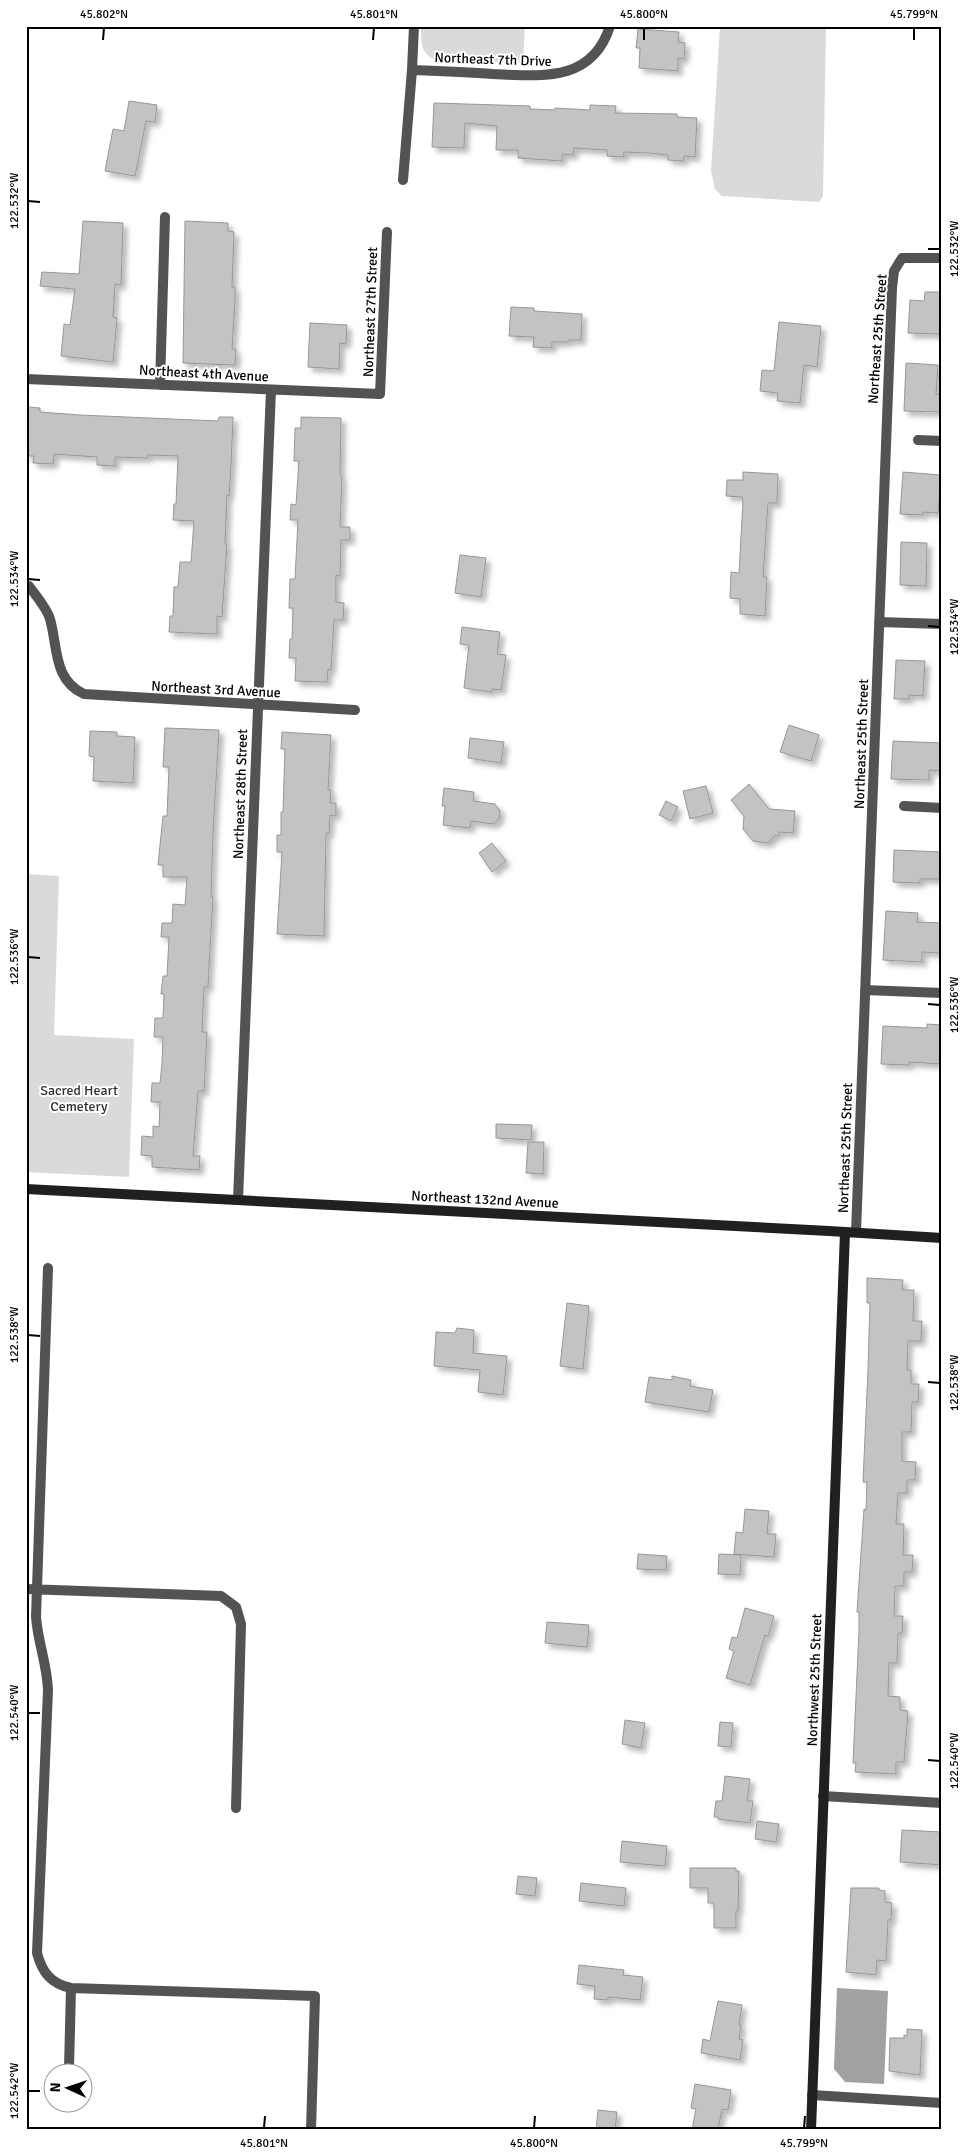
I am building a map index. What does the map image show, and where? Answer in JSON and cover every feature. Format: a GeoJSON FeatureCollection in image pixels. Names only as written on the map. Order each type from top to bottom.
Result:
{"type":"FeatureCollection","features":[{"type":"Feature","properties":{"kind":"street"},"geometry":{"type":"LineString","coordinates":[[403,180],[414,26]]}},
{"type":"Feature","properties":{"kind":"street","name":"Northeast 7th Drive"},"geometry":{"type":"LineString","coordinates":[[412,70],[534,76],[556,75],[576,68],[594,55],[606,37],[610,26]]}},
{"type":"Feature","properties":{"kind":"street"},"geometry":{"type":"LineString","coordinates":[[160,385],[165,217]]}},
{"type":"Feature","properties":{"kind":"street","name":"Northeast 27th Street"},"geometry":{"type":"LineString","coordinates":[[380,394],[387,232]]}},
{"type":"Feature","properties":{"kind":"street","name":"Northeast 25th Street"},"geometry":{"type":"LineString","coordinates":[[856,1232],[892,288],[894,271],[902,258],[942,258]]}},
{"type":"Feature","properties":{"kind":"street","name":"Northeast 4th Avenue"},"geometry":{"type":"LineString","coordinates":[[26,379],[380,394]]}},
{"type":"Feature","properties":{"kind":"street","name":"Northeast 28th Street"},"geometry":{"type":"LineString","coordinates":[[238,1200],[271,390]]}},
{"type":"Feature","properties":{"kind":"street"},"geometry":{"type":"LineString","coordinates":[[918,440],[942,441]]}},
{"type":"Feature","properties":{"kind":"street","name":"Northeast 3rd Avenue"},"geometry":{"type":"LineString","coordinates":[[29,586],[50,617],[61,672],[70,686],[76,690],[91,695],[355,710]]}},
{"type":"Feature","properties":{"kind":"street"},"geometry":{"type":"LineString","coordinates":[[879,622],[942,624]]}},
{"type":"Feature","properties":{"kind":"street"},"geometry":{"type":"LineString","coordinates":[[904,806],[942,808]]}},
{"type":"Feature","properties":{"kind":"street"},"geometry":{"type":"LineString","coordinates":[[865,990],[942,993]]}},
{"type":"Feature","properties":{"kind":"street","name":"Northeast 132nd Avenue"},"geometry":{"type":"LineString","coordinates":[[26,1190],[942,1238]]}},
{"type":"Feature","properties":{"kind":"street","name":"Northwest 25th Street"},"geometry":{"type":"LineString","coordinates":[[811,2130],[845,1232]]}},
{"type":"Feature","properties":{"kind":"street"},"geometry":{"type":"LineString","coordinates":[[48,1268],[37,1590],[38,1636],[47,1670],[48,1690],[37,1953],[41,1968],[60,1986],[72,1988],[315,1996],[311,2130]]}},
{"type":"Feature","properties":{"kind":"street"},"geometry":{"type":"LineString","coordinates":[[26,1589],[221,1596],[236,1607],[241,1624],[236,1808]]}},
{"type":"Feature","properties":{"kind":"street"},"geometry":{"type":"LineString","coordinates":[[824,1796],[942,1803]]}},
{"type":"Feature","properties":{"kind":"street"},"geometry":{"type":"LineString","coordinates":[[69,2064],[72,1988]]}},
{"type":"Feature","properties":{"kind":"street"},"geometry":{"type":"LineString","coordinates":[[812,2095],[942,2103]]}},
{"type":"Feature","properties":{"kind":"green space"},"geometry":{"type":"Polygon","coordinates":[[[421,26],[525,26],[523,63],[436,60],[427,54],[422,46],[421,26]]]}},
{"type":"Feature","properties":{"kind":"green space"},"geometry":{"type":"Polygon","coordinates":[[[720,26],[826,26],[823,196],[819,202],[722,196],[715,189],[711,171],[720,26]]]}},
{"type":"Feature","properties":{"kind":"green space","name":"Sacred Heart Cemetery"},"geometry":{"type":"Polygon","coordinates":[[[26,874],[59,876],[54,1035],[134,1039],[129,1177],[26,1172],[26,874]]]}},
{"type":"Feature","properties":{"kind":"shaded area"},"geometry":{"type":"Polygon","coordinates":[[[837,1988],[888,1991],[884,2084],[845,2082],[834,2069],[837,1988]]]}},
{"type":"Feature","properties":{"kind":"building"},"geometry":{"type":"Polygon","coordinates":[[[638,29],[679,32],[678,42],[685,43],[684,59],[678,58],[678,71],[639,68],[640,48],[636,48],[638,29]]]}},
{"type":"Feature","properties":{"kind":"building"},"geometry":{"type":"Polygon","coordinates":[[[129,101],[157,105],[155,122],[146,121],[135,176],[105,171],[113,129],[124,131],[129,101]]]}},
{"type":"Feature","properties":{"kind":"building"},"geometry":{"type":"Polygon","coordinates":[[[434,103],[530,106],[530,109],[555,110],[555,108],[590,110],[590,105],[616,106],[615,113],[677,114],[677,117],[697,118],[695,157],[684,156],[683,161],[668,160],[668,155],[624,152],[624,157],[607,156],[607,150],[574,148],[573,155],[562,154],[562,161],[518,158],[518,150],[496,150],[497,126],[465,123],[464,148],[432,147],[434,103]]]}},
{"type":"Feature","properties":{"kind":"building"},"geometry":{"type":"Polygon","coordinates":[[[83,221],[123,223],[121,285],[115,284],[113,317],[117,318],[113,362],[61,356],[64,324],[70,325],[75,289],[40,286],[42,272],[79,274],[83,221]]]}},
{"type":"Feature","properties":{"kind":"building"},"geometry":{"type":"Polygon","coordinates":[[[185,221],[228,223],[228,231],[234,232],[232,287],[235,287],[235,301],[232,349],[236,349],[235,365],[183,363],[185,221]]]}},
{"type":"Feature","properties":{"kind":"building"},"geometry":{"type":"Polygon","coordinates":[[[925,292],[942,292],[940,334],[908,333],[910,300],[924,301],[925,292]]]}},
{"type":"Feature","properties":{"kind":"building"},"geometry":{"type":"Polygon","coordinates":[[[511,307],[534,308],[534,311],[582,314],[581,340],[552,342],[552,348],[533,347],[534,337],[509,336],[511,307]]]}},
{"type":"Feature","properties":{"kind":"building"},"geometry":{"type":"Polygon","coordinates":[[[779,322],[821,326],[817,367],[804,365],[800,403],[777,401],[778,393],[760,391],[762,370],[774,371],[779,322]]]}},
{"type":"Feature","properties":{"kind":"building"},"geometry":{"type":"Polygon","coordinates":[[[310,323],[347,325],[346,344],[340,343],[339,369],[308,367],[310,323]]]}},
{"type":"Feature","properties":{"kind":"building"},"geometry":{"type":"Polygon","coordinates":[[[906,363],[938,365],[936,394],[942,394],[942,412],[904,411],[906,363]]]}},
{"type":"Feature","properties":{"kind":"building"},"geometry":{"type":"Polygon","coordinates":[[[28,407],[40,408],[40,412],[80,415],[218,421],[219,417],[233,417],[229,496],[227,495],[225,544],[227,544],[222,617],[217,616],[217,634],[169,632],[170,616],[173,616],[174,587],[178,587],[180,562],[191,562],[194,521],[173,520],[174,504],[176,504],[178,456],[148,455],[147,458],[115,457],[115,466],[97,465],[97,457],[54,454],[53,464],[33,463],[34,456],[26,456],[28,407]]]}},
{"type":"Feature","properties":{"kind":"building"},"geometry":{"type":"Polygon","coordinates":[[[301,417],[341,418],[340,475],[342,476],[340,527],[350,527],[350,540],[341,540],[340,576],[336,575],[336,602],[344,603],[343,620],[334,620],[331,670],[328,669],[327,682],[295,681],[296,658],[289,658],[293,608],[289,608],[290,579],[295,579],[298,520],[290,520],[291,504],[296,505],[299,461],[294,461],[295,428],[301,428],[301,417]]]}},
{"type":"Feature","properties":{"kind":"building"},"geometry":{"type":"Polygon","coordinates":[[[743,472],[778,474],[777,503],[768,503],[763,577],[767,577],[765,616],[740,614],[740,599],[730,598],[731,572],[739,573],[743,502],[742,497],[726,496],[727,480],[743,480],[743,472]]]}},
{"type":"Feature","properties":{"kind":"building"},"geometry":{"type":"Polygon","coordinates":[[[903,472],[941,475],[938,513],[923,512],[923,515],[900,514],[903,472]]]}},
{"type":"Feature","properties":{"kind":"building"},"geometry":{"type":"Polygon","coordinates":[[[901,542],[927,543],[926,586],[900,585],[901,542]]]}},
{"type":"Feature","properties":{"kind":"building"},"geometry":{"type":"Polygon","coordinates":[[[460,555],[486,558],[481,597],[455,593],[460,555]]]}},
{"type":"Feature","properties":{"kind":"building"},"geometry":{"type":"Polygon","coordinates":[[[462,627],[500,632],[497,654],[506,655],[501,690],[492,689],[491,692],[464,688],[469,645],[460,644],[462,627]]]}},
{"type":"Feature","properties":{"kind":"building"},"geometry":{"type":"Polygon","coordinates":[[[896,660],[925,661],[923,696],[909,695],[909,699],[894,699],[896,660]]]}},
{"type":"Feature","properties":{"kind":"building"},"geometry":{"type":"Polygon","coordinates":[[[789,725],[819,735],[811,761],[780,752],[789,725]]]}},
{"type":"Feature","properties":{"kind":"building"},"geometry":{"type":"Polygon","coordinates":[[[165,728],[219,730],[213,833],[211,897],[213,897],[208,987],[204,987],[202,1032],[207,1032],[204,1091],[198,1091],[193,1156],[200,1156],[199,1170],[152,1167],[152,1156],[141,1155],[142,1136],[153,1137],[153,1126],[159,1127],[160,1102],[151,1102],[152,1083],[160,1083],[162,1063],[163,1037],[154,1037],[155,1018],[163,1018],[164,994],[161,994],[163,976],[167,976],[169,937],[161,937],[162,923],[172,923],[173,904],[185,905],[187,877],[163,877],[163,865],[158,865],[163,816],[167,816],[169,767],[163,767],[165,728]]]}},
{"type":"Feature","properties":{"kind":"building"},"geometry":{"type":"Polygon","coordinates":[[[90,731],[117,732],[117,736],[135,737],[133,783],[93,781],[94,757],[89,756],[90,731]]]}},
{"type":"Feature","properties":{"kind":"building"},"geometry":{"type":"Polygon","coordinates":[[[282,732],[331,735],[328,790],[331,790],[330,803],[336,803],[336,816],[330,815],[329,833],[326,833],[324,936],[277,934],[282,852],[277,852],[277,835],[281,835],[285,749],[281,749],[282,732]]]}},
{"type":"Feature","properties":{"kind":"building"},"geometry":{"type":"Polygon","coordinates":[[[470,738],[504,742],[501,763],[468,758],[470,738]]]}},
{"type":"Feature","properties":{"kind":"building"},"geometry":{"type":"Polygon","coordinates":[[[893,741],[942,743],[942,771],[929,770],[929,780],[891,779],[893,741]]]}},
{"type":"Feature","properties":{"kind":"building"},"geometry":{"type":"Polygon","coordinates":[[[749,784],[769,809],[795,811],[793,833],[779,832],[779,836],[775,835],[768,843],[753,841],[743,829],[744,816],[731,800],[749,784]]]}},
{"type":"Feature","properties":{"kind":"building"},"geometry":{"type":"Polygon","coordinates":[[[706,786],[713,813],[690,819],[683,791],[706,786]]]}},
{"type":"Feature","properties":{"kind":"building"},"geometry":{"type":"Polygon","coordinates":[[[444,788],[474,792],[473,801],[495,804],[500,811],[499,819],[493,824],[471,821],[470,828],[443,825],[445,806],[442,806],[444,788]]]}},
{"type":"Feature","properties":{"kind":"building"},"geometry":{"type":"Polygon","coordinates":[[[666,801],[678,807],[671,821],[659,815],[666,801]]]}},
{"type":"Feature","properties":{"kind":"building"},"geometry":{"type":"Polygon","coordinates":[[[492,843],[506,861],[492,872],[479,853],[492,843]]]}},
{"type":"Feature","properties":{"kind":"building"},"geometry":{"type":"Polygon","coordinates":[[[894,850],[942,852],[942,879],[920,879],[920,883],[893,882],[894,850]]]}},
{"type":"Feature","properties":{"kind":"building"},"geometry":{"type":"Polygon","coordinates":[[[886,911],[918,913],[917,922],[942,923],[942,953],[922,952],[922,962],[883,960],[886,911]]]}},
{"type":"Feature","properties":{"kind":"building"},"geometry":{"type":"Polygon","coordinates":[[[927,1024],[942,1025],[942,1064],[909,1062],[909,1065],[881,1064],[883,1026],[927,1028],[927,1024]]]}},
{"type":"Feature","properties":{"kind":"building"},"geometry":{"type":"Polygon","coordinates":[[[496,1124],[532,1125],[531,1140],[496,1138],[496,1124]]]}},
{"type":"Feature","properties":{"kind":"building"},"geometry":{"type":"Polygon","coordinates":[[[528,1142],[544,1142],[543,1174],[526,1173],[528,1142]]]}},
{"type":"Feature","properties":{"kind":"building"},"geometry":{"type":"Polygon","coordinates":[[[867,1278],[903,1280],[902,1290],[914,1290],[913,1321],[922,1321],[921,1341],[908,1341],[907,1370],[911,1370],[911,1384],[919,1384],[918,1402],[912,1402],[911,1432],[902,1432],[902,1461],[916,1462],[915,1480],[907,1480],[907,1493],[898,1493],[896,1524],[904,1524],[903,1555],[913,1555],[912,1572],[904,1572],[904,1586],[895,1586],[894,1616],[903,1616],[902,1633],[898,1633],[897,1663],[889,1663],[888,1696],[900,1697],[900,1710],[908,1711],[904,1762],[896,1762],[896,1774],[855,1772],[856,1763],[853,1763],[859,1631],[859,1612],[857,1612],[867,1482],[863,1482],[870,1303],[867,1303],[867,1278]]]}},
{"type":"Feature","properties":{"kind":"building"},"geometry":{"type":"Polygon","coordinates":[[[567,1303],[589,1306],[583,1369],[560,1366],[567,1303]]]}},
{"type":"Feature","properties":{"kind":"building"},"geometry":{"type":"Polygon","coordinates":[[[457,1328],[474,1330],[473,1353],[507,1356],[503,1395],[478,1392],[480,1370],[434,1366],[436,1332],[455,1333],[457,1328]]]}},
{"type":"Feature","properties":{"kind":"building"},"geometry":{"type":"Polygon","coordinates":[[[672,1376],[691,1380],[690,1386],[713,1390],[709,1412],[645,1402],[649,1377],[672,1380],[672,1376]]]}},
{"type":"Feature","properties":{"kind":"building"},"geometry":{"type":"Polygon","coordinates":[[[745,1509],[769,1511],[767,1534],[776,1534],[774,1557],[734,1554],[736,1532],[743,1533],[745,1509]]]}},
{"type":"Feature","properties":{"kind":"building"},"geometry":{"type":"Polygon","coordinates":[[[638,1554],[667,1556],[666,1570],[637,1569],[638,1554]]]}},
{"type":"Feature","properties":{"kind":"building"},"geometry":{"type":"Polygon","coordinates":[[[719,1554],[741,1555],[740,1575],[718,1574],[719,1554]]]}},
{"type":"Feature","properties":{"kind":"building"},"geometry":{"type":"Polygon","coordinates":[[[745,1608],[774,1616],[768,1636],[765,1635],[750,1685],[726,1678],[734,1651],[729,1649],[732,1637],[737,1638],[745,1608]]]}},
{"type":"Feature","properties":{"kind":"building"},"geometry":{"type":"Polygon","coordinates":[[[547,1622],[589,1625],[587,1647],[545,1643],[547,1622]]]}},
{"type":"Feature","properties":{"kind":"building"},"geometry":{"type":"Polygon","coordinates":[[[625,1720],[645,1723],[641,1748],[622,1744],[625,1720]]]}},
{"type":"Feature","properties":{"kind":"building"},"geometry":{"type":"Polygon","coordinates":[[[720,1722],[733,1723],[731,1747],[718,1746],[720,1722]]]}},
{"type":"Feature","properties":{"kind":"building"},"geometry":{"type":"Polygon","coordinates":[[[725,1776],[750,1779],[747,1801],[753,1801],[750,1823],[714,1817],[716,1801],[722,1801],[725,1776]]]}},
{"type":"Feature","properties":{"kind":"building"},"geometry":{"type":"Polygon","coordinates":[[[757,1821],[779,1824],[776,1842],[755,1839],[757,1821]]]}},
{"type":"Feature","properties":{"kind":"building"},"geometry":{"type":"Polygon","coordinates":[[[902,1830],[942,1832],[942,1865],[900,1862],[902,1830]]]}},
{"type":"Feature","properties":{"kind":"building"},"geometry":{"type":"Polygon","coordinates":[[[622,1841],[667,1846],[665,1866],[620,1862],[622,1841]]]}},
{"type":"Feature","properties":{"kind":"building"},"geometry":{"type":"Polygon","coordinates":[[[690,1868],[736,1868],[736,1871],[739,1871],[736,1928],[714,1928],[714,1903],[708,1903],[708,1888],[690,1888],[690,1868]]]}},
{"type":"Feature","properties":{"kind":"building"},"geometry":{"type":"Polygon","coordinates":[[[518,1876],[537,1878],[535,1896],[516,1894],[518,1876]]]}},
{"type":"Feature","properties":{"kind":"building"},"geometry":{"type":"Polygon","coordinates":[[[581,1883],[626,1888],[624,1906],[579,1901],[581,1883]]]}},
{"type":"Feature","properties":{"kind":"building"},"geometry":{"type":"Polygon","coordinates":[[[851,1888],[879,1888],[879,1890],[885,1891],[885,1902],[892,1903],[891,1920],[888,1920],[886,1961],[877,1960],[876,1975],[846,1972],[851,1888]]]}},
{"type":"Feature","properties":{"kind":"building"},"geometry":{"type":"Polygon","coordinates":[[[579,1965],[624,1970],[623,1975],[643,1977],[640,2000],[608,1997],[608,2000],[594,1999],[595,1986],[577,1984],[579,1965]]]}},
{"type":"Feature","properties":{"kind":"building"},"geometry":{"type":"Polygon","coordinates":[[[718,2001],[742,2005],[739,2039],[743,2040],[740,2060],[701,2053],[703,2039],[710,2041],[718,2001]]]}},
{"type":"Feature","properties":{"kind":"building"},"geometry":{"type":"Polygon","coordinates":[[[907,2029],[922,2030],[920,2075],[889,2071],[890,2038],[904,2038],[904,2035],[907,2036],[907,2029]]]}},
{"type":"Feature","properties":{"kind":"building"},"geometry":{"type":"Polygon","coordinates":[[[695,2084],[731,2090],[728,2110],[722,2109],[718,2130],[692,2130],[696,2109],[691,2108],[695,2084]]]}},
{"type":"Feature","properties":{"kind":"building"},"geometry":{"type":"Polygon","coordinates":[[[598,2110],[617,2112],[615,2130],[596,2130],[598,2110]]]}}]}
